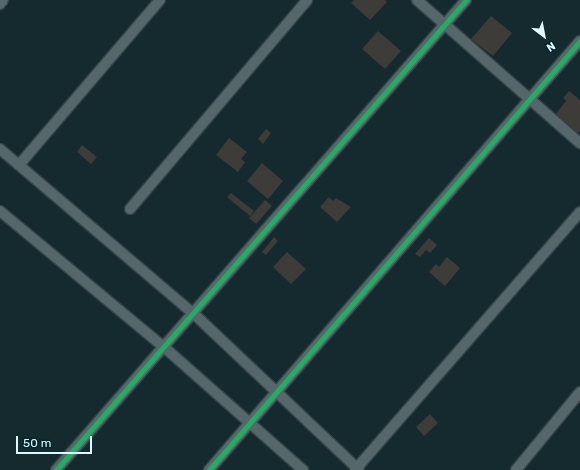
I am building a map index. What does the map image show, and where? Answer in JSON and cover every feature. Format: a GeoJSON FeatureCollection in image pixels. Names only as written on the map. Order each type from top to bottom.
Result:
{"type":"FeatureCollection","features":[{"type":"Feature","properties":{"kind":"street"},"geometry":{"type":"LineString","coordinates":[[0,4],[4,0]]}},
{"type":"Feature","properties":{"kind":"street"},"geometry":{"type":"LineString","coordinates":[[19,165],[160,0]]}},
{"type":"Feature","properties":{"kind":"street"},"geometry":{"type":"LineString","coordinates":[[130,209],[307,0]]}},
{"type":"Feature","properties":{"kind":"street"},"geometry":{"type":"LineString","coordinates":[[417,0],[531,98],[580,143]]}},
{"type":"Feature","properties":{"kind":"street"},"geometry":{"type":"LineString","coordinates":[[56,470],[466,0]]}},
{"type":"Feature","properties":{"kind":"street"},"geometry":{"type":"LineString","coordinates":[[209,470],[580,41]]}},
{"type":"Feature","properties":{"kind":"street"},"geometry":{"type":"LineString","coordinates":[[0,149],[193,313],[278,391],[357,469],[580,212]]}},
{"type":"Feature","properties":{"kind":"street"},"geometry":{"type":"LineString","coordinates":[[0,211],[164,347],[304,470]]}},
{"type":"Feature","properties":{"kind":"street"},"geometry":{"type":"LineString","coordinates":[[516,470],[580,392]]}},
{"type":"Feature","properties":{"kind":"building"},"geometry":{"type":"Polygon","coordinates":[[[354,0],[385,0],[387,2],[370,20],[351,3],[354,0]]]}},
{"type":"Feature","properties":{"kind":"building"},"geometry":{"type":"Polygon","coordinates":[[[491,16],[512,33],[493,56],[471,39],[491,16]]]}},
{"type":"Feature","properties":{"kind":"building"},"geometry":{"type":"Polygon","coordinates":[[[378,31],[401,51],[385,69],[362,49],[378,31]]]}},
{"type":"Feature","properties":{"kind":"building"},"geometry":{"type":"Polygon","coordinates":[[[569,91],[580,100],[580,131],[577,134],[555,115],[566,101],[563,98],[569,91]]]}},
{"type":"Feature","properties":{"kind":"building"},"geometry":{"type":"Polygon","coordinates":[[[266,129],[271,133],[263,144],[258,139],[266,129]]]}},
{"type":"Feature","properties":{"kind":"building"},"geometry":{"type":"Polygon","coordinates":[[[229,138],[247,152],[241,159],[245,162],[238,172],[216,155],[229,138]]]}},
{"type":"Feature","properties":{"kind":"building"},"geometry":{"type":"Polygon","coordinates":[[[82,145],[97,157],[91,164],[77,152],[82,145]]]}},
{"type":"Feature","properties":{"kind":"building"},"geometry":{"type":"Polygon","coordinates":[[[262,163],[283,181],[268,199],[247,181],[262,163]]]}},
{"type":"Feature","properties":{"kind":"building"},"geometry":{"type":"Polygon","coordinates":[[[231,193],[254,211],[250,216],[227,197],[231,193]]]}},
{"type":"Feature","properties":{"kind":"building"},"geometry":{"type":"Polygon","coordinates":[[[329,197],[333,201],[336,198],[351,207],[337,222],[320,207],[329,197]]]}},
{"type":"Feature","properties":{"kind":"building"},"geometry":{"type":"Polygon","coordinates":[[[265,200],[272,206],[256,224],[249,218],[265,200]]]}},
{"type":"Feature","properties":{"kind":"building"},"geometry":{"type":"Polygon","coordinates":[[[274,237],[278,241],[266,255],[262,252],[274,237]]]}},
{"type":"Feature","properties":{"kind":"building"},"geometry":{"type":"Polygon","coordinates":[[[429,238],[437,245],[430,253],[426,250],[420,257],[415,254],[429,238]]]}},
{"type":"Feature","properties":{"kind":"building"},"geometry":{"type":"Polygon","coordinates":[[[287,252],[306,269],[291,284],[273,267],[287,252]]]}},
{"type":"Feature","properties":{"kind":"building"},"geometry":{"type":"Polygon","coordinates":[[[447,257],[460,268],[445,286],[429,272],[436,264],[439,267],[447,257]]]}},
{"type":"Feature","properties":{"kind":"building"},"geometry":{"type":"Polygon","coordinates":[[[430,414],[438,423],[424,436],[416,427],[430,414]]]}},
{"type":"Feature","properties":{"kind":"cycle path"},"geometry":{"type":"LineString","coordinates":[[56,470],[466,0]]}},
{"type":"Feature","properties":{"kind":"cycle path"},"geometry":{"type":"LineString","coordinates":[[209,470],[580,41]]}}]}
